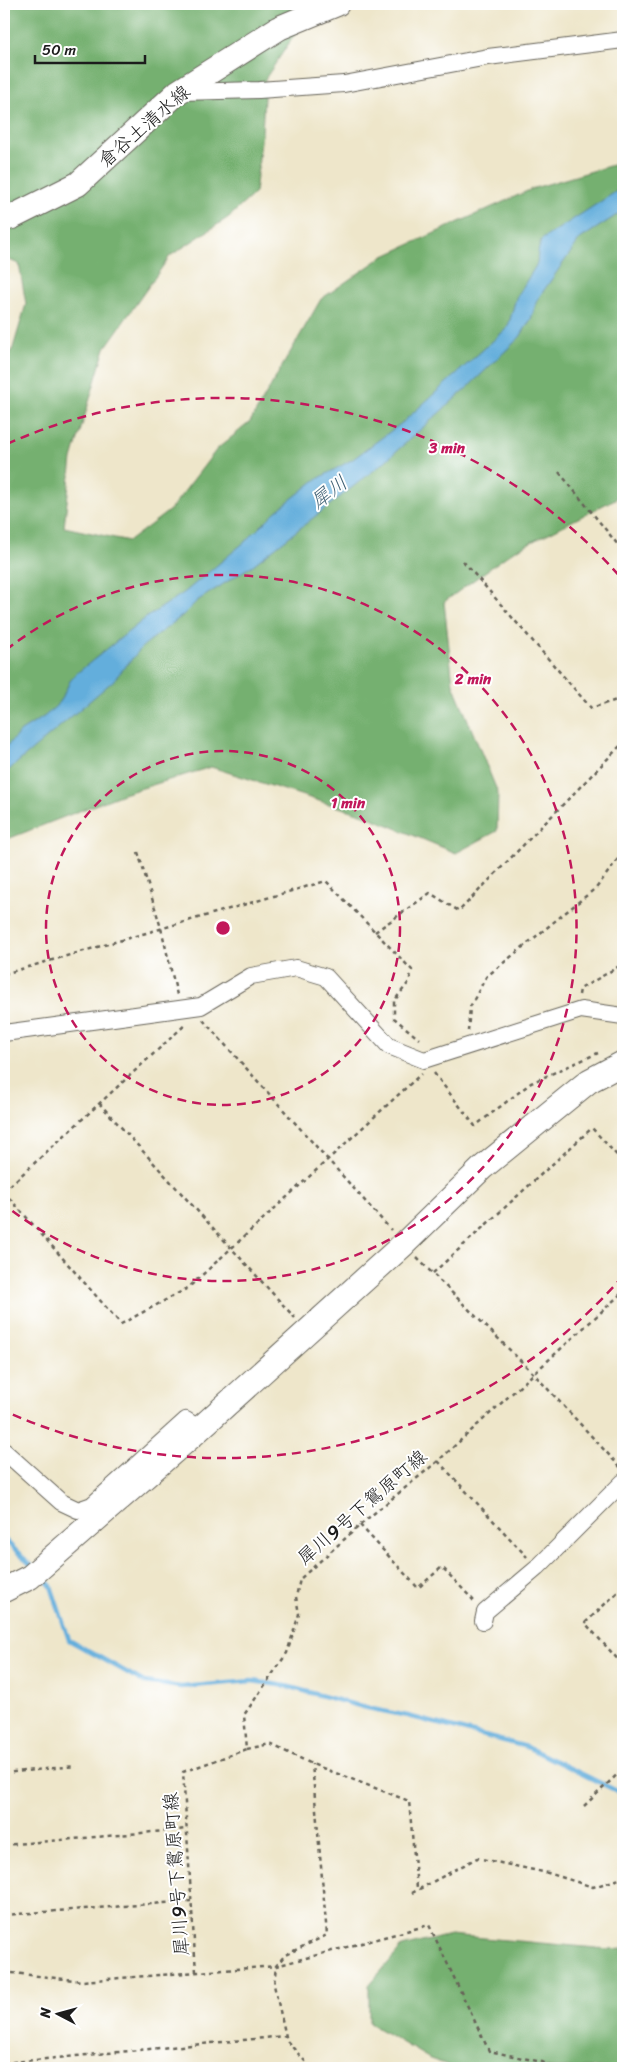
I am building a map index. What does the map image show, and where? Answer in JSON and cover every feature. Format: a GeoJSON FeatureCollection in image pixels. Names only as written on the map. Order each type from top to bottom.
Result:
{"type":"FeatureCollection","features":[{"type":"Feature","properties":{"kind":"street","name":"倉谷土清水線"},"geometry":{"type":"LineString","coordinates":[[4,219],[12,217],[78,184],[178,92],[278,28],[337,4]]}},
{"type":"Feature","properties":{"kind":"street"},"geometry":{"type":"LineString","coordinates":[[178,92],[259,90],[344,84],[488,57],[623,40]]}},
{"type":"Feature","properties":{"kind":"street"},"geometry":{"type":"LineString","coordinates":[[4,1033],[180,1008],[199,1009],[251,976],[296,968],[326,977],[389,1046],[424,1060],[580,1010],[623,1016]]}},
{"type":"Feature","properties":{"kind":"street"},"geometry":{"type":"LineString","coordinates":[[4,1590],[30,1577],[197,1431],[404,1244],[482,1168],[589,1081],[623,1063]]}},
{"type":"Feature","properties":{"kind":"street"},"geometry":{"type":"LineString","coordinates":[[4,1451],[61,1502],[78,1510],[92,1505],[186,1420],[197,1431]]}},
{"type":"Feature","properties":{"kind":"street"},"geometry":{"type":"LineString","coordinates":[[484,1617],[537,1568],[623,1482]]}},
{"type":"Feature","properties":{"kind":"path"},"geometry":{"type":"LineString","coordinates":[[559,472],[623,551]]}},
{"type":"Feature","properties":{"kind":"path"},"geometry":{"type":"LineString","coordinates":[[463,561],[591,708],[623,698]]}},
{"type":"Feature","properties":{"kind":"path"},"geometry":{"type":"LineString","coordinates":[[375,932],[430,893],[459,911],[623,743]]}},
{"type":"Feature","properties":{"kind":"path"},"geometry":{"type":"LineString","coordinates":[[138,852],[161,928],[180,1008]]}},
{"type":"Feature","properties":{"kind":"path"},"geometry":{"type":"LineString","coordinates":[[466,1048],[470,1008],[486,977],[598,887],[623,852]]}},
{"type":"Feature","properties":{"kind":"path"},"geometry":{"type":"LineString","coordinates":[[4,974],[326,881],[412,970],[409,982],[394,1001],[394,1018],[419,1039]]}},
{"type":"Feature","properties":{"kind":"path"},"geometry":{"type":"LineString","coordinates":[[576,1012],[580,989],[623,964]]}},
{"type":"Feature","properties":{"kind":"path"},"geometry":{"type":"LineString","coordinates":[[424,1060],[422,1072],[328,1159],[188,1288],[121,1324],[4,1191],[199,1009],[328,1159],[404,1244],[532,1373],[623,1470]]}},
{"type":"Feature","properties":{"kind":"path"},"geometry":{"type":"LineString","coordinates":[[424,1060],[475,1126],[531,1083],[600,1052]]}},
{"type":"Feature","properties":{"kind":"path"},"geometry":{"type":"LineString","coordinates":[[98,1103],[307,1330]]}},
{"type":"Feature","properties":{"kind":"path"},"geometry":{"type":"LineString","coordinates":[[433,1274],[592,1128],[623,1162]]}},
{"type":"Feature","properties":{"kind":"path","name":"犀川9号下鴛原町線"},"geometry":{"type":"LineString","coordinates":[[196,1972],[183,1772],[247,1749],[244,1715],[287,1652],[299,1614],[296,1597],[300,1579],[360,1525],[438,1461],[532,1373],[623,1292]]}},
{"type":"Feature","properties":{"kind":"path"},"geometry":{"type":"LineString","coordinates":[[438,1461],[537,1568]]}},
{"type":"Feature","properties":{"kind":"path"},"geometry":{"type":"LineString","coordinates":[[360,1525],[418,1588],[442,1567],[484,1617]]}},
{"type":"Feature","properties":{"kind":"path"},"geometry":{"type":"LineString","coordinates":[[623,1587],[585,1623],[623,1665]]}},
{"type":"Feature","properties":{"kind":"path"},"geometry":{"type":"LineString","coordinates":[[247,1749],[270,1744],[312,1764],[409,1801],[417,1888]]}},
{"type":"Feature","properties":{"kind":"path"},"geometry":{"type":"LineString","coordinates":[[311,2068],[287,2041],[274,1985],[276,1966],[284,1955],[327,1935],[312,1764]]}},
{"type":"Feature","properties":{"kind":"path"},"geometry":{"type":"LineString","coordinates":[[4,1773],[76,1766]]}},
{"type":"Feature","properties":{"kind":"path"},"geometry":{"type":"LineString","coordinates":[[584,1806],[623,1770]]}},
{"type":"Feature","properties":{"kind":"path"},"geometry":{"type":"LineString","coordinates":[[4,1845],[187,1829]]}},
{"type":"Feature","properties":{"kind":"path"},"geometry":{"type":"LineString","coordinates":[[412,1893],[477,1858],[548,1874],[594,1887],[623,1878]]}},
{"type":"Feature","properties":{"kind":"path"},"geometry":{"type":"LineString","coordinates":[[4,1915],[191,1901]]}},
{"type":"Feature","properties":{"kind":"path"},"geometry":{"type":"LineString","coordinates":[[4,1972],[82,1982],[276,1966],[429,1925],[490,2051],[542,2062],[557,2068]]}},
{"type":"Feature","properties":{"kind":"path"},"geometry":{"type":"LineString","coordinates":[[4,2063],[285,2036]]}},
{"type":"Feature","properties":{"kind":"green space"},"geometry":{"type":"Polygon","coordinates":[[[4,4],[336,4],[308,15],[265,79],[262,133],[255,193],[229,217],[170,256],[105,348],[72,459],[64,527],[129,541],[170,510],[217,449],[250,422],[321,299],[382,257],[534,188],[623,162],[623,495],[512,552],[444,602],[453,684],[498,793],[497,831],[456,853],[364,815],[211,767],[123,794],[5,840],[4,849],[4,364],[13,348],[26,304],[19,264],[4,258],[4,4]]]}},
{"type":"Feature","properties":{"kind":"green space"},"geometry":{"type":"Polygon","coordinates":[[[450,1935],[608,1949],[623,1948],[623,2068],[456,2068],[430,2059],[369,2023],[369,1985],[402,1947],[450,1935]]]}},
{"type":"Feature","properties":{"kind":"water","name":"犀川"},"geometry":{"type":"Polygon","coordinates":[[[623,187],[623,211],[580,239],[537,300],[531,319],[520,337],[468,387],[382,464],[253,565],[197,601],[182,616],[143,646],[113,681],[4,774],[4,749],[21,731],[45,716],[56,706],[70,681],[77,673],[147,617],[185,592],[247,540],[275,512],[314,481],[353,459],[403,422],[506,329],[516,298],[537,264],[541,240],[623,187]]]}},
{"type":"Feature","properties":{"kind":"waterway"},"geometry":{"type":"LineString","coordinates":[[4,1539],[32,1566]]}},
{"type":"Feature","properties":{"kind":"waterway"},"geometry":{"type":"LineString","coordinates":[[41,1575],[51,1586],[69,1640],[144,1682],[181,1687],[252,1681],[286,1686],[527,1747],[623,1794]]}}]}
